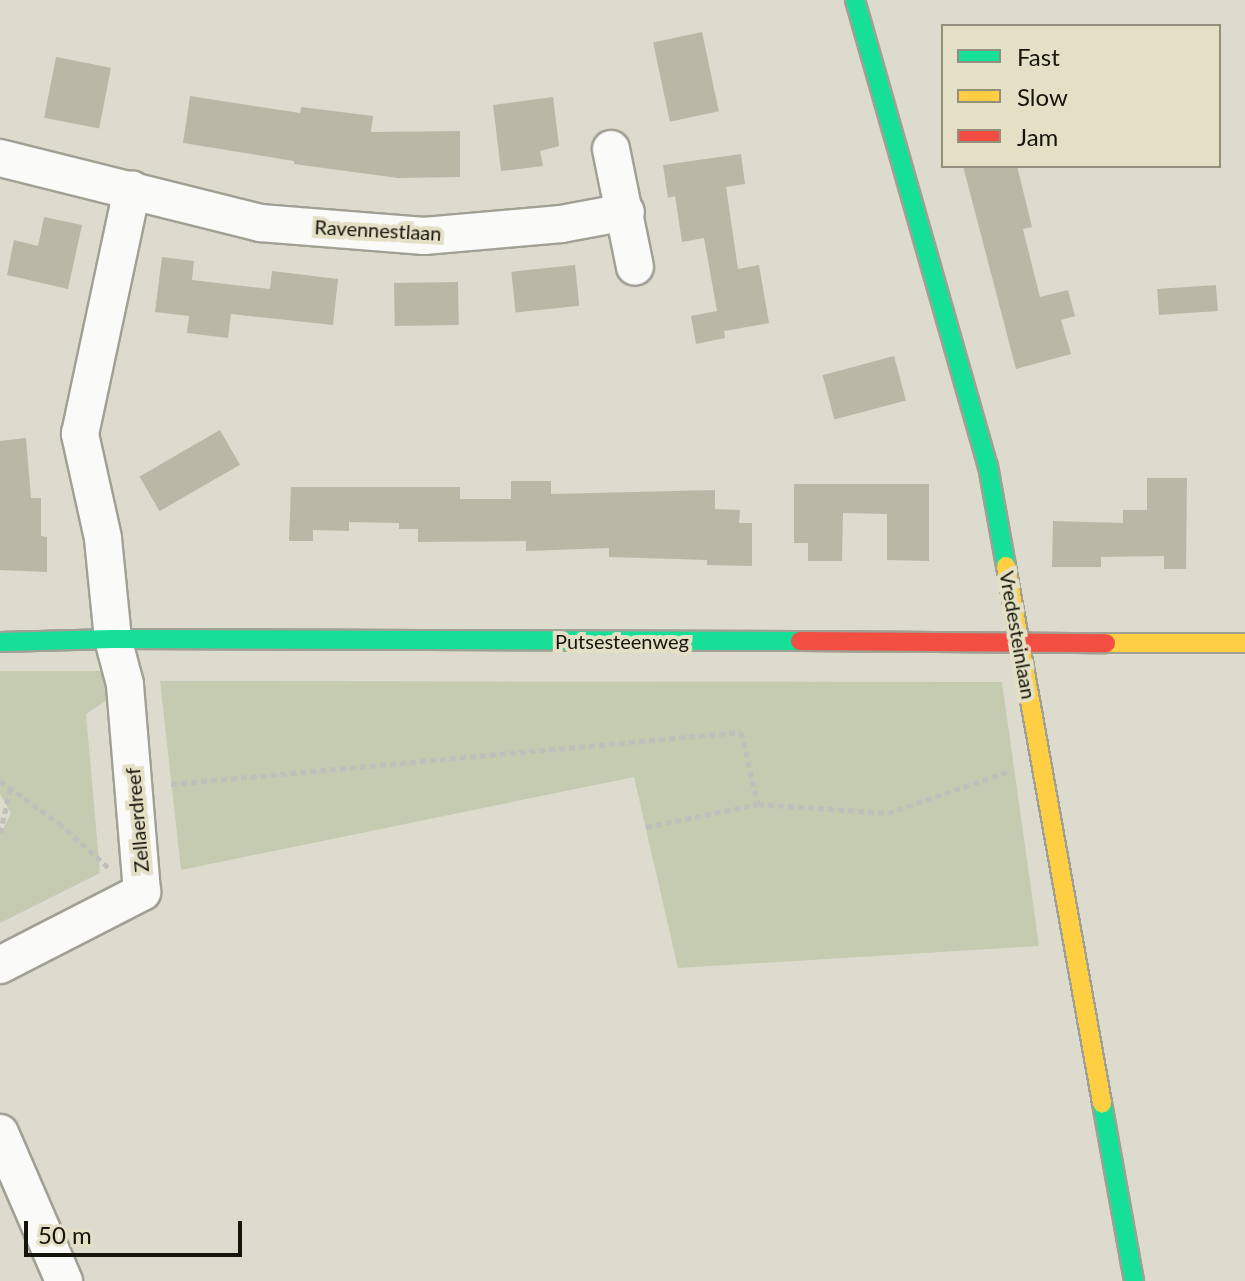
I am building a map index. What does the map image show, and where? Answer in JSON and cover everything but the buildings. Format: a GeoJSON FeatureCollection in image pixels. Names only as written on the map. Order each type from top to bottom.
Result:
{"type":"FeatureCollection","features":[{"type":"Feature","properties":{"kind":"street","name":"Vredesteinlaan"},"geometry":{"type":"LineString","coordinates":[[855,0],[988,466],[1134,1281]]}},
{"type":"Feature","properties":{"kind":"street"},"geometry":{"type":"LineString","coordinates":[[611,149],[635,267]]}},
{"type":"Feature","properties":{"kind":"street","name":"Ravennestlaan"},"geometry":{"type":"LineString","coordinates":[[0,158],[260,223],[424,236],[561,224],[626,212]]}},
{"type":"Feature","properties":{"kind":"street"},"geometry":{"type":"LineString","coordinates":[[113,639],[103,538],[80,434],[132,189]]}},
{"type":"Feature","properties":{"kind":"street","name":"Putsesteenweg"},"geometry":{"type":"LineString","coordinates":[[0,642],[113,639],[1245,643]]}},
{"type":"Feature","properties":{"kind":"street","name":"Zellaerdreef"},"geometry":{"type":"LineString","coordinates":[[0,965],[142,892],[125,684],[113,639]]}},
{"type":"Feature","properties":{"kind":"street"},"geometry":{"type":"LineString","coordinates":[[0,1133],[64,1281]]}},
{"type":"Feature","properties":{"kind":"path"},"geometry":{"type":"LineString","coordinates":[[171,784],[741,732],[758,804]]}},
{"type":"Feature","properties":{"kind":"path"},"geometry":{"type":"LineString","coordinates":[[646,827],[758,804],[888,813],[1040,760]]}},
{"type":"Feature","properties":{"kind":"path"},"geometry":{"type":"LineString","coordinates":[[0,781],[142,892]]}},
{"type":"Feature","properties":{"kind":"path"},"geometry":{"type":"LineString","coordinates":[[0,833],[11,787]]}},
{"type":"Feature","properties":{"kind":"green space"},"geometry":{"type":"Polygon","coordinates":[[[0,671],[110,671],[113,696],[86,714],[100,873],[0,923],[0,835],[11,813],[0,794],[0,671]]]}},
{"type":"Feature","properties":{"kind":"green space"},"geometry":{"type":"Polygon","coordinates":[[[160,681],[1002,682],[1039,946],[678,968],[634,777],[181,870],[160,681]]]}},
{"type":"Feature","properties":{"kind":"traffic: fast"},"geometry":{"type":"LineString","coordinates":[[855,0],[988,466],[1006,566]]}},
{"type":"Feature","properties":{"kind":"traffic: fast"},"geometry":{"type":"LineString","coordinates":[[0,642],[113,639],[800,641]]}},
{"type":"Feature","properties":{"kind":"traffic: fast"},"geometry":{"type":"LineString","coordinates":[[1102,1103],[1134,1281]]}},
{"type":"Feature","properties":{"kind":"traffic: slow"},"geometry":{"type":"LineString","coordinates":[[1006,566],[1102,1103]]}},
{"type":"Feature","properties":{"kind":"traffic: slow"},"geometry":{"type":"LineString","coordinates":[[1106,643],[1245,643]]}},
{"type":"Feature","properties":{"kind":"traffic: jam"},"geometry":{"type":"LineString","coordinates":[[800,641],[1106,643]]}}]}
